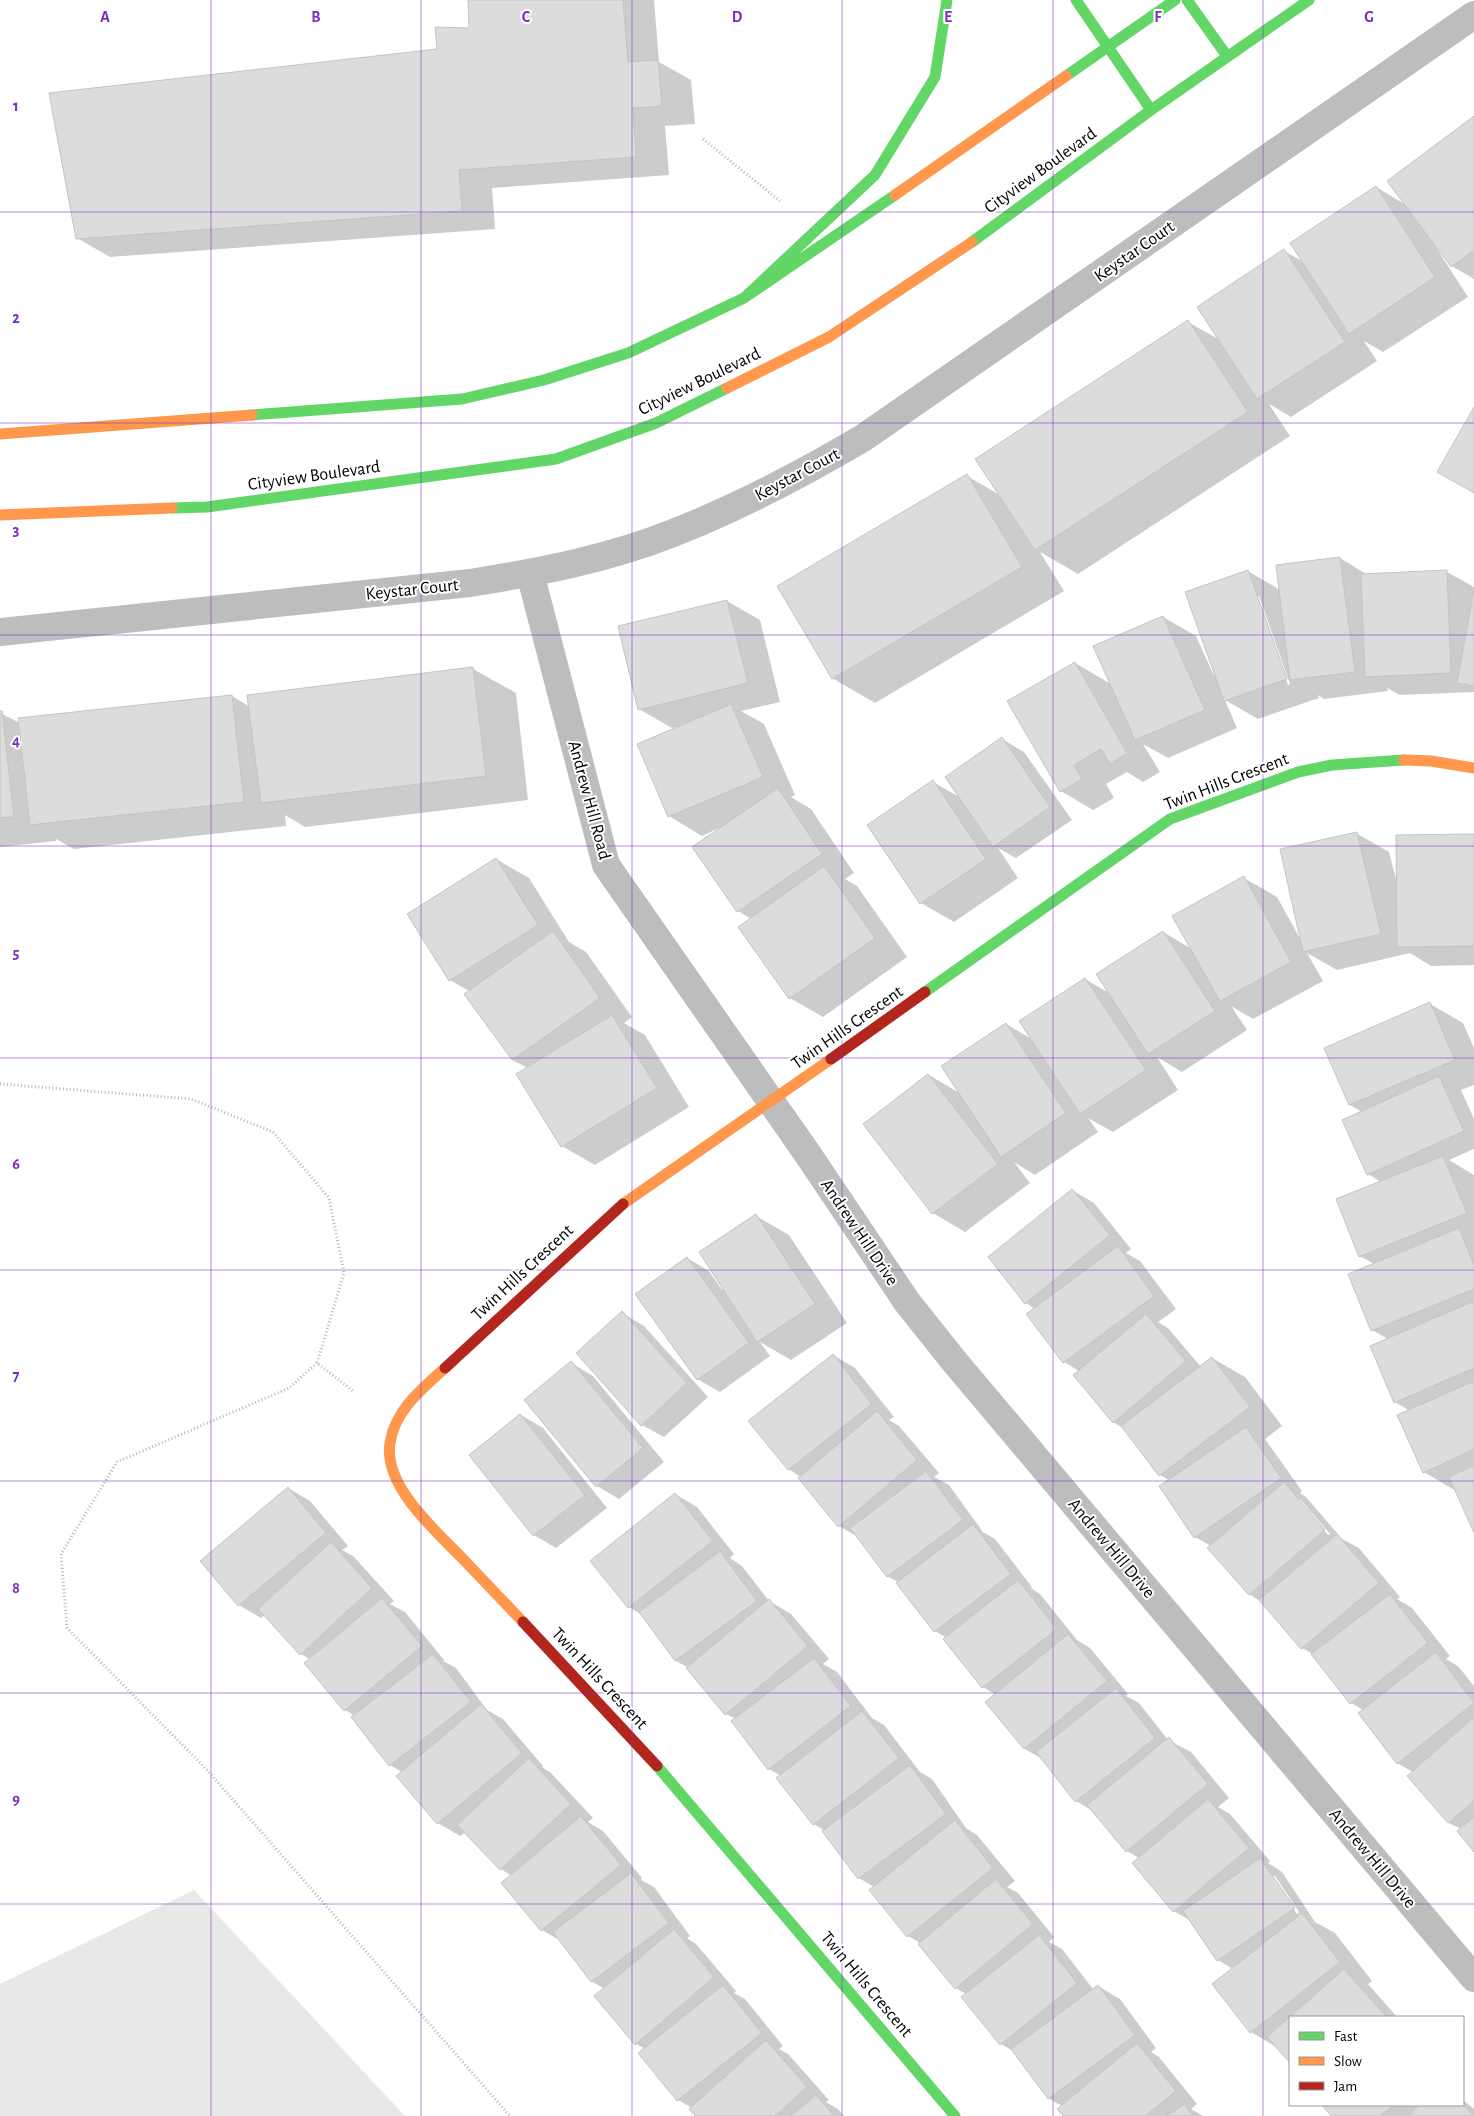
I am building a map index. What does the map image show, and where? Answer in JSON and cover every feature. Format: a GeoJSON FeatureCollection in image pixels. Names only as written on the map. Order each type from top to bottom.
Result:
{"type":"FeatureCollection","features":[{"type":"Feature","properties":{"kind":"main road"},"geometry":{"type":"LineString","coordinates":[[744,298],[875,175],[935,77],[947,0]]}},
{"type":"Feature","properties":{"kind":"main road"},"geometry":{"type":"LineString","coordinates":[[1076,0],[1151,110]]}},
{"type":"Feature","properties":{"kind":"main road"},"geometry":{"type":"LineString","coordinates":[[0,434],[462,399],[544,380],[628,353],[744,298],[944,162],[1176,0]]}},
{"type":"Feature","properties":{"kind":"main road"},"geometry":{"type":"LineString","coordinates":[[1187,0],[1227,56]]}},
{"type":"Feature","properties":{"kind":"main road","name":"Cityview Boulevard"},"geometry":{"type":"LineString","coordinates":[[0,515],[207,507],[556,459],[656,423],[829,337],[972,242],[1151,110],[1309,0]]}},
{"type":"Feature","properties":{"kind":"main road","name":"Twin Hills Crescent"},"geometry":{"type":"LineString","coordinates":[[956,2116],[633,1738],[416,1510],[396,1482],[390,1464],[390,1442],[396,1419],[410,1401],[627,1200],[770,1102],[1170,819],[1298,772],[1332,765],[1393,759],[1431,761],[1474,768]]}},
{"type":"Feature","properties":{"kind":"street","name":"Keystar Court"},"geometry":{"type":"LineString","coordinates":[[0,632],[470,583],[530,573],[591,559],[672,534],[792,479],[863,438],[1474,15]]}},
{"type":"Feature","properties":{"kind":"street","name":"Andrew Hill Road"},"geometry":{"type":"LineString","coordinates":[[530,573],[606,865],[770,1102]]}},
{"type":"Feature","properties":{"kind":"street","name":"Andrew Hill Drive"},"geometry":{"type":"LineString","coordinates":[[770,1102],[906,1302],[954,1362],[1474,1978]]}},
{"type":"Feature","properties":{"kind":"path"},"geometry":{"type":"LineString","coordinates":[[703,139],[780,201]]}},
{"type":"Feature","properties":{"kind":"path"},"geometry":{"type":"LineString","coordinates":[[0,1084],[191,1099],[273,1132],[329,1198],[344,1274],[317,1363],[289,1388],[117,1462],[61,1554],[67,1628],[207,1770],[510,2116]]}},
{"type":"Feature","properties":{"kind":"path"},"geometry":{"type":"LineString","coordinates":[[317,1363],[353,1391]]}},
{"type":"Feature","properties":{"kind":"shaded area"},"geometry":{"type":"Polygon","coordinates":[[[194,1890],[405,2116],[0,2116],[0,1984],[194,1890]]]}},
{"type":"Feature","properties":{"kind":"building"},"geometry":{"type":"Polygon","coordinates":[[[468,0],[623,0],[628,62],[658,60],[662,106],[633,108],[636,157],[459,170],[462,211],[76,239],[49,93],[437,49],[435,27],[469,28],[468,0]]]}},
{"type":"Feature","properties":{"kind":"building"},"geometry":{"type":"Polygon","coordinates":[[[1474,116],[1474,250],[1451,267],[1387,181],[1474,116]]]}},
{"type":"Feature","properties":{"kind":"building"},"geometry":{"type":"Polygon","coordinates":[[[1376,186],[1435,277],[1349,334],[1290,243],[1376,186]]]}},
{"type":"Feature","properties":{"kind":"building"},"geometry":{"type":"Polygon","coordinates":[[[1284,249],[1345,342],[1257,399],[1197,307],[1284,249]]]}},
{"type":"Feature","properties":{"kind":"building"},"geometry":{"type":"Polygon","coordinates":[[[1188,320],[1248,412],[1035,550],[975,459],[1188,320]]]}},
{"type":"Feature","properties":{"kind":"building"},"geometry":{"type":"Polygon","coordinates":[[[1474,407],[1474,493],[1437,472],[1474,407]]]}},
{"type":"Feature","properties":{"kind":"building"},"geometry":{"type":"Polygon","coordinates":[[[967,474],[1022,567],[832,679],[777,586],[967,474]]]}},
{"type":"Feature","properties":{"kind":"building"},"geometry":{"type":"Polygon","coordinates":[[[1340,557],[1355,672],[1290,680],[1276,565],[1340,557]]]}},
{"type":"Feature","properties":{"kind":"building"},"geometry":{"type":"Polygon","coordinates":[[[1248,570],[1287,679],[1224,701],[1185,592],[1248,570]]]}},
{"type":"Feature","properties":{"kind":"building"},"geometry":{"type":"Polygon","coordinates":[[[1447,570],[1451,673],[1365,677],[1361,574],[1447,570]]]}},
{"type":"Feature","properties":{"kind":"building"},"geometry":{"type":"Polygon","coordinates":[[[1474,589],[1474,686],[1457,683],[1474,589]]]}},
{"type":"Feature","properties":{"kind":"building"},"geometry":{"type":"Polygon","coordinates":[[[727,600],[748,683],[638,710],[618,626],[727,600]]]}},
{"type":"Feature","properties":{"kind":"building"},"geometry":{"type":"Polygon","coordinates":[[[1163,616],[1205,710],[1135,740],[1093,646],[1163,616]]]}},
{"type":"Feature","properties":{"kind":"building"},"geometry":{"type":"Polygon","coordinates":[[[1075,662],[1127,753],[1110,764],[1101,749],[1074,765],[1082,779],[1060,792],[1007,701],[1075,662]]]}},
{"type":"Feature","properties":{"kind":"building"},"geometry":{"type":"Polygon","coordinates":[[[473,667],[486,776],[261,803],[247,695],[473,667]]]}},
{"type":"Feature","properties":{"kind":"building"},"geometry":{"type":"Polygon","coordinates":[[[232,695],[244,802],[30,825],[18,718],[232,695]]]}},
{"type":"Feature","properties":{"kind":"building"},"geometry":{"type":"Polygon","coordinates":[[[731,704],[763,777],[668,817],[637,744],[731,704]]]}},
{"type":"Feature","properties":{"kind":"building"},"geometry":{"type":"Polygon","coordinates":[[[0,711],[2,711],[14,817],[0,818],[0,711]]]}},
{"type":"Feature","properties":{"kind":"building"},"geometry":{"type":"Polygon","coordinates":[[[1002,737],[1050,807],[993,847],[945,777],[1002,737]]]}},
{"type":"Feature","properties":{"kind":"building"},"geometry":{"type":"Polygon","coordinates":[[[933,780],[986,859],[920,904],[867,825],[933,780]]]}},
{"type":"Feature","properties":{"kind":"building"},"geometry":{"type":"Polygon","coordinates":[[[778,788],[822,854],[737,912],[692,847],[778,788]]]}},
{"type":"Feature","properties":{"kind":"building"},"geometry":{"type":"Polygon","coordinates":[[[1357,832],[1381,934],[1303,952],[1280,849],[1357,832]]]}},
{"type":"Feature","properties":{"kind":"building"},"geometry":{"type":"Polygon","coordinates":[[[1474,834],[1474,946],[1397,947],[1396,835],[1474,834]]]}},
{"type":"Feature","properties":{"kind":"building"},"geometry":{"type":"Polygon","coordinates":[[[496,858],[538,925],[449,981],[407,914],[496,858]]]}},
{"type":"Feature","properties":{"kind":"building"},"geometry":{"type":"Polygon","coordinates":[[[824,866],[875,938],[789,999],[738,927],[824,866]]]}},
{"type":"Feature","properties":{"kind":"building"},"geometry":{"type":"Polygon","coordinates":[[[1244,876],[1291,962],[1220,1001],[1172,916],[1244,876]]]}},
{"type":"Feature","properties":{"kind":"building"},"geometry":{"type":"Polygon","coordinates":[[[553,931],[600,998],[512,1060],[464,994],[553,931]]]}},
{"type":"Feature","properties":{"kind":"building"},"geometry":{"type":"Polygon","coordinates":[[[1163,931],[1215,1011],[1148,1054],[1096,974],[1163,931]]]}},
{"type":"Feature","properties":{"kind":"building"},"geometry":{"type":"Polygon","coordinates":[[[1085,978],[1146,1070],[1080,1114],[1019,1021],[1085,978]]]}},
{"type":"Feature","properties":{"kind":"building"},"geometry":{"type":"Polygon","coordinates":[[[1430,1002],[1455,1060],[1349,1105],[1324,1048],[1430,1002]]]}},
{"type":"Feature","properties":{"kind":"building"},"geometry":{"type":"Polygon","coordinates":[[[612,1015],[657,1088],[561,1147],[516,1074],[612,1015]]]}},
{"type":"Feature","properties":{"kind":"building"},"geometry":{"type":"Polygon","coordinates":[[[1006,1023],[1066,1113],[1001,1157],[941,1066],[1006,1023]]]}},
{"type":"Feature","properties":{"kind":"building"},"geometry":{"type":"Polygon","coordinates":[[[928,1074],[998,1164],[932,1214],[863,1124],[928,1074]]]}},
{"type":"Feature","properties":{"kind":"building"},"geometry":{"type":"Polygon","coordinates":[[[1439,1076],[1464,1131],[1367,1175],[1342,1120],[1439,1076]]]}},
{"type":"Feature","properties":{"kind":"building"},"geometry":{"type":"Polygon","coordinates":[[[1443,1156],[1467,1213],[1359,1257],[1336,1199],[1443,1156]]]}},
{"type":"Feature","properties":{"kind":"building"},"geometry":{"type":"Polygon","coordinates":[[[1072,1189],[1110,1235],[1025,1304],[988,1257],[1072,1189]]]}},
{"type":"Feature","properties":{"kind":"building"},"geometry":{"type":"Polygon","coordinates":[[[756,1214],[815,1304],[757,1342],[699,1252],[756,1214]]]}},
{"type":"Feature","properties":{"kind":"building"},"geometry":{"type":"Polygon","coordinates":[[[1459,1228],[1474,1265],[1474,1289],[1371,1331],[1348,1274],[1459,1228]]]}},
{"type":"Feature","properties":{"kind":"building"},"geometry":{"type":"Polygon","coordinates":[[[1118,1246],[1154,1296],[1063,1363],[1026,1314],[1118,1246]]]}},
{"type":"Feature","properties":{"kind":"building"},"geometry":{"type":"Polygon","coordinates":[[[687,1257],[749,1343],[697,1380],[635,1294],[687,1257]]]}},
{"type":"Feature","properties":{"kind":"building"},"geometry":{"type":"Polygon","coordinates":[[[1474,1301],[1474,1368],[1394,1403],[1370,1346],[1474,1301]]]}},
{"type":"Feature","properties":{"kind":"building"},"geometry":{"type":"Polygon","coordinates":[[[622,1311],[687,1383],[641,1426],[576,1353],[622,1311]]]}},
{"type":"Feature","properties":{"kind":"building"},"geometry":{"type":"Polygon","coordinates":[[[1146,1314],[1186,1361],[1113,1423],[1073,1375],[1146,1314]]]}},
{"type":"Feature","properties":{"kind":"building"},"geometry":{"type":"Polygon","coordinates":[[[833,1354],[872,1404],[788,1470],[748,1421],[833,1354]]]}},
{"type":"Feature","properties":{"kind":"building"},"geometry":{"type":"Polygon","coordinates":[[[1212,1357],[1250,1407],[1159,1476],[1121,1426],[1212,1357]]]}},
{"type":"Feature","properties":{"kind":"building"},"geometry":{"type":"Polygon","coordinates":[[[571,1361],[643,1448],[596,1487],[524,1400],[571,1361]]]}},
{"type":"Feature","properties":{"kind":"building"},"geometry":{"type":"Polygon","coordinates":[[[1474,1381],[1474,1449],[1423,1473],[1397,1415],[1474,1381]]]}},
{"type":"Feature","properties":{"kind":"building"},"geometry":{"type":"Polygon","coordinates":[[[877,1411],[917,1460],[838,1527],[798,1478],[877,1411]]]}},
{"type":"Feature","properties":{"kind":"building"},"geometry":{"type":"Polygon","coordinates":[[[520,1414],[585,1495],[533,1536],[469,1455],[520,1414]]]}},
{"type":"Feature","properties":{"kind":"building"},"geometry":{"type":"Polygon","coordinates":[[[1246,1427],[1281,1478],[1194,1538],[1159,1486],[1246,1427]]]}},
{"type":"Feature","properties":{"kind":"building"},"geometry":{"type":"Polygon","coordinates":[[[1474,1465],[1474,1533],[1449,1477],[1474,1465]]]}},
{"type":"Feature","properties":{"kind":"building"},"geometry":{"type":"Polygon","coordinates":[[[926,1471],[963,1520],[887,1577],[850,1528],[926,1471]]]}},
{"type":"Feature","properties":{"kind":"building"},"geometry":{"type":"Polygon","coordinates":[[[1284,1482],[1325,1530],[1249,1595],[1207,1548],[1284,1482]]]}},
{"type":"Feature","properties":{"kind":"building"},"geometry":{"type":"Polygon","coordinates":[[[288,1487],[326,1533],[238,1606],[200,1561],[288,1487]]]}},
{"type":"Feature","properties":{"kind":"building"},"geometry":{"type":"Polygon","coordinates":[[[675,1493],[713,1541],[628,1608],[590,1561],[675,1493]]]}},
{"type":"Feature","properties":{"kind":"building"},"geometry":{"type":"Polygon","coordinates":[[[973,1524],[1011,1574],[934,1632],[896,1583],[973,1524]]]}},
{"type":"Feature","properties":{"kind":"building"},"geometry":{"type":"Polygon","coordinates":[[[1337,1534],[1379,1583],[1301,1649],[1259,1600],[1337,1534]]]}},
{"type":"Feature","properties":{"kind":"building"},"geometry":{"type":"Polygon","coordinates":[[[331,1542],[372,1588],[300,1655],[258,1609],[331,1542]]]}},
{"type":"Feature","properties":{"kind":"building"},"geometry":{"type":"Polygon","coordinates":[[[720,1551],[757,1601],[675,1661],[639,1612],[720,1551]]]}},
{"type":"Feature","properties":{"kind":"building"},"geometry":{"type":"Polygon","coordinates":[[[1018,1580],[1057,1629],[982,1688],[943,1639],[1018,1580]]]}},
{"type":"Feature","properties":{"kind":"building"},"geometry":{"type":"Polygon","coordinates":[[[1390,1594],[1428,1643],[1350,1704],[1311,1654],[1390,1594]]]}},
{"type":"Feature","properties":{"kind":"building"},"geometry":{"type":"Polygon","coordinates":[[[382,1598],[422,1646],[344,1711],[304,1663],[382,1598]]]}},
{"type":"Feature","properties":{"kind":"building"},"geometry":{"type":"Polygon","coordinates":[[[769,1599],[808,1646],[725,1715],[686,1668],[769,1599]]]}},
{"type":"Feature","properties":{"kind":"building"},"geometry":{"type":"Polygon","coordinates":[[[1068,1634],[1107,1681],[1024,1749],[985,1702],[1068,1634]]]}},
{"type":"Feature","properties":{"kind":"building"},"geometry":{"type":"Polygon","coordinates":[[[1436,1652],[1474,1703],[1397,1764],[1358,1713],[1436,1652]]]}},
{"type":"Feature","properties":{"kind":"building"},"geometry":{"type":"Polygon","coordinates":[[[433,1654],[471,1702],[389,1766],[351,1717],[433,1654]]]}},
{"type":"Feature","properties":{"kind":"building"},"geometry":{"type":"Polygon","coordinates":[[[814,1658],[851,1706],[768,1770],[731,1721],[814,1658]]]}},
{"type":"Feature","properties":{"kind":"building"},"geometry":{"type":"Polygon","coordinates":[[[1116,1688],[1155,1738],[1075,1802],[1036,1752],[1116,1688]]]}},
{"type":"Feature","properties":{"kind":"building"},"geometry":{"type":"Polygon","coordinates":[[[481,1704],[522,1753],[437,1824],[396,1776],[481,1704]]]}},
{"type":"Feature","properties":{"kind":"building"},"geometry":{"type":"Polygon","coordinates":[[[862,1711],[899,1758],[813,1825],[776,1778],[862,1711]]]}},
{"type":"Feature","properties":{"kind":"building"},"geometry":{"type":"Polygon","coordinates":[[[1474,1717],[1474,1801],[1448,1823],[1407,1776],[1474,1717]]]}},
{"type":"Feature","properties":{"kind":"building"},"geometry":{"type":"Polygon","coordinates":[[[1169,1737],[1208,1784],[1126,1852],[1087,1805],[1169,1737]]]}},
{"type":"Feature","properties":{"kind":"building"},"geometry":{"type":"Polygon","coordinates":[[[529,1758],[571,1804],[500,1870],[457,1825],[529,1758]]]}},
{"type":"Feature","properties":{"kind":"building"},"geometry":{"type":"Polygon","coordinates":[[[910,1765],[946,1814],[858,1879],[822,1831],[910,1765]]]}},
{"type":"Feature","properties":{"kind":"building"},"geometry":{"type":"Polygon","coordinates":[[[1208,1799],[1249,1848],[1173,1912],[1132,1863],[1208,1799]]]}},
{"type":"Feature","properties":{"kind":"building"},"geometry":{"type":"Polygon","coordinates":[[[581,1816],[621,1865],[541,1931],[501,1883],[581,1816]]]}},
{"type":"Feature","properties":{"kind":"building"},"geometry":{"type":"Polygon","coordinates":[[[1474,1817],[1474,1852],[1457,1831],[1474,1817]]]}},
{"type":"Feature","properties":{"kind":"building"},"geometry":{"type":"Polygon","coordinates":[[[955,1820],[993,1868],[907,1937],[869,1890],[955,1820]]]}},
{"type":"Feature","properties":{"kind":"building"},"geometry":{"type":"Polygon","coordinates":[[[1260,1858],[1295,1908],[1217,1961],[1183,1911],[1260,1858]]]}},
{"type":"Feature","properties":{"kind":"building"},"geometry":{"type":"Polygon","coordinates":[[[631,1873],[669,1923],[591,1982],[553,1932],[631,1873]]]}},
{"type":"Feature","properties":{"kind":"building"},"geometry":{"type":"Polygon","coordinates":[[[996,1879],[1033,1924],[955,1989],[918,1944],[996,1879]]]}},
{"type":"Feature","properties":{"kind":"building"},"geometry":{"type":"Polygon","coordinates":[[[1302,1913],[1340,1962],[1250,2033],[1212,1984],[1302,1913]]]}},
{"type":"Feature","properties":{"kind":"building"},"geometry":{"type":"Polygon","coordinates":[[[674,1929],[714,1977],[635,2045],[594,1996],[674,1929]]]}},
{"type":"Feature","properties":{"kind":"building"},"geometry":{"type":"Polygon","coordinates":[[[1039,1935],[1077,1983],[1000,2045],[961,1997],[1039,1935]]]}},
{"type":"Feature","properties":{"kind":"building"},"geometry":{"type":"Polygon","coordinates":[[[1344,1969],[1385,2015],[1384,2016],[1291,2016],[1344,1969]]]}},
{"type":"Feature","properties":{"kind":"building"},"geometry":{"type":"Polygon","coordinates":[[[723,1985],[762,2033],[677,2101],[638,2053],[723,1985]]]}},
{"type":"Feature","properties":{"kind":"building"},"geometry":{"type":"Polygon","coordinates":[[[1098,1985],[1135,2035],[1048,2099],[1011,2049],[1098,1985]]]}},
{"type":"Feature","properties":{"kind":"building"},"geometry":{"type":"Polygon","coordinates":[[[1289,2018],[1289,2062],[1267,2037],[1289,2018]]]}},
{"type":"Feature","properties":{"kind":"building"},"geometry":{"type":"Polygon","coordinates":[[[766,2040],[807,2087],[775,2116],[695,2116],[689,2109],[766,2040]]]}},
{"type":"Feature","properties":{"kind":"building"},"geometry":{"type":"Polygon","coordinates":[[[1137,2043],[1176,2091],[1145,2116],[1063,2116],[1057,2109],[1137,2043]]]}},
{"type":"Feature","properties":{"kind":"building"},"geometry":{"type":"Polygon","coordinates":[[[816,2095],[834,2116],[791,2116],[816,2095]]]}},
{"type":"Feature","properties":{"kind":"building"},"geometry":{"type":"Polygon","coordinates":[[[1184,2104],[1193,2116],[1167,2116],[1184,2104]]]}},
{"type":"Feature","properties":{"kind":"building"},"geometry":{"type":"Polygon","coordinates":[[[1323,2106],[1393,2106],[1380,2116],[1331,2116],[1323,2106]]]}},
{"type":"Feature","properties":{"kind":"building"},"geometry":{"type":"Polygon","coordinates":[[[1418,2106],[1464,2106],[1474,2116],[1409,2116],[1418,2106]]]}},
{"type":"Feature","properties":{"kind":"traffic: fast"},"geometry":{"type":"LineString","coordinates":[[744,298],[875,175],[935,77],[947,0]]}},
{"type":"Feature","properties":{"kind":"traffic: fast"},"geometry":{"type":"LineString","coordinates":[[1076,0],[1151,110]]}},
{"type":"Feature","properties":{"kind":"traffic: fast"},"geometry":{"type":"LineString","coordinates":[[1066,76],[1175,0]]}},
{"type":"Feature","properties":{"kind":"traffic: fast"},"geometry":{"type":"LineString","coordinates":[[1187,0],[1227,56]]}},
{"type":"Feature","properties":{"kind":"traffic: fast"},"geometry":{"type":"LineString","coordinates":[[972,242],[1151,110],[1309,0]]}},
{"type":"Feature","properties":{"kind":"traffic: fast"},"geometry":{"type":"LineString","coordinates":[[252,415],[462,399],[544,380],[628,353],[744,298],[895,195]]}},
{"type":"Feature","properties":{"kind":"traffic: fast"},"geometry":{"type":"LineString","coordinates":[[172,508],[207,507],[556,459],[656,423],[727,388]]}},
{"type":"Feature","properties":{"kind":"traffic: fast"},"geometry":{"type":"LineString","coordinates":[[925,992],[1170,819],[1298,772],[1332,765],[1404,760]]}},
{"type":"Feature","properties":{"kind":"traffic: fast"},"geometry":{"type":"LineString","coordinates":[[657,1766],[955,2116]]}},
{"type":"Feature","properties":{"kind":"traffic: slow"},"geometry":{"type":"LineString","coordinates":[[895,195],[1066,76]]}},
{"type":"Feature","properties":{"kind":"traffic: slow"},"geometry":{"type":"LineString","coordinates":[[727,388],[829,337],[972,242]]}},
{"type":"Feature","properties":{"kind":"traffic: slow"},"geometry":{"type":"LineString","coordinates":[[0,434],[252,415]]}},
{"type":"Feature","properties":{"kind":"traffic: slow"},"geometry":{"type":"LineString","coordinates":[[0,515],[172,508]]}},
{"type":"Feature","properties":{"kind":"traffic: slow"},"geometry":{"type":"LineString","coordinates":[[1404,760],[1431,761],[1474,768]]}},
{"type":"Feature","properties":{"kind":"traffic: slow"},"geometry":{"type":"LineString","coordinates":[[623,1204],[831,1059]]}},
{"type":"Feature","properties":{"kind":"traffic: slow"},"geometry":{"type":"LineString","coordinates":[[445,1368],[411,1401],[397,1420],[390,1443],[390,1459],[395,1475],[414,1507],[523,1622]]}},
{"type":"Feature","properties":{"kind":"traffic: jam"},"geometry":{"type":"LineString","coordinates":[[831,1059],[925,992]]}},
{"type":"Feature","properties":{"kind":"traffic: jam"},"geometry":{"type":"LineString","coordinates":[[445,1368],[623,1204]]}},
{"type":"Feature","properties":{"kind":"traffic: jam"},"geometry":{"type":"LineString","coordinates":[[523,1622],[657,1766]]}}]}
